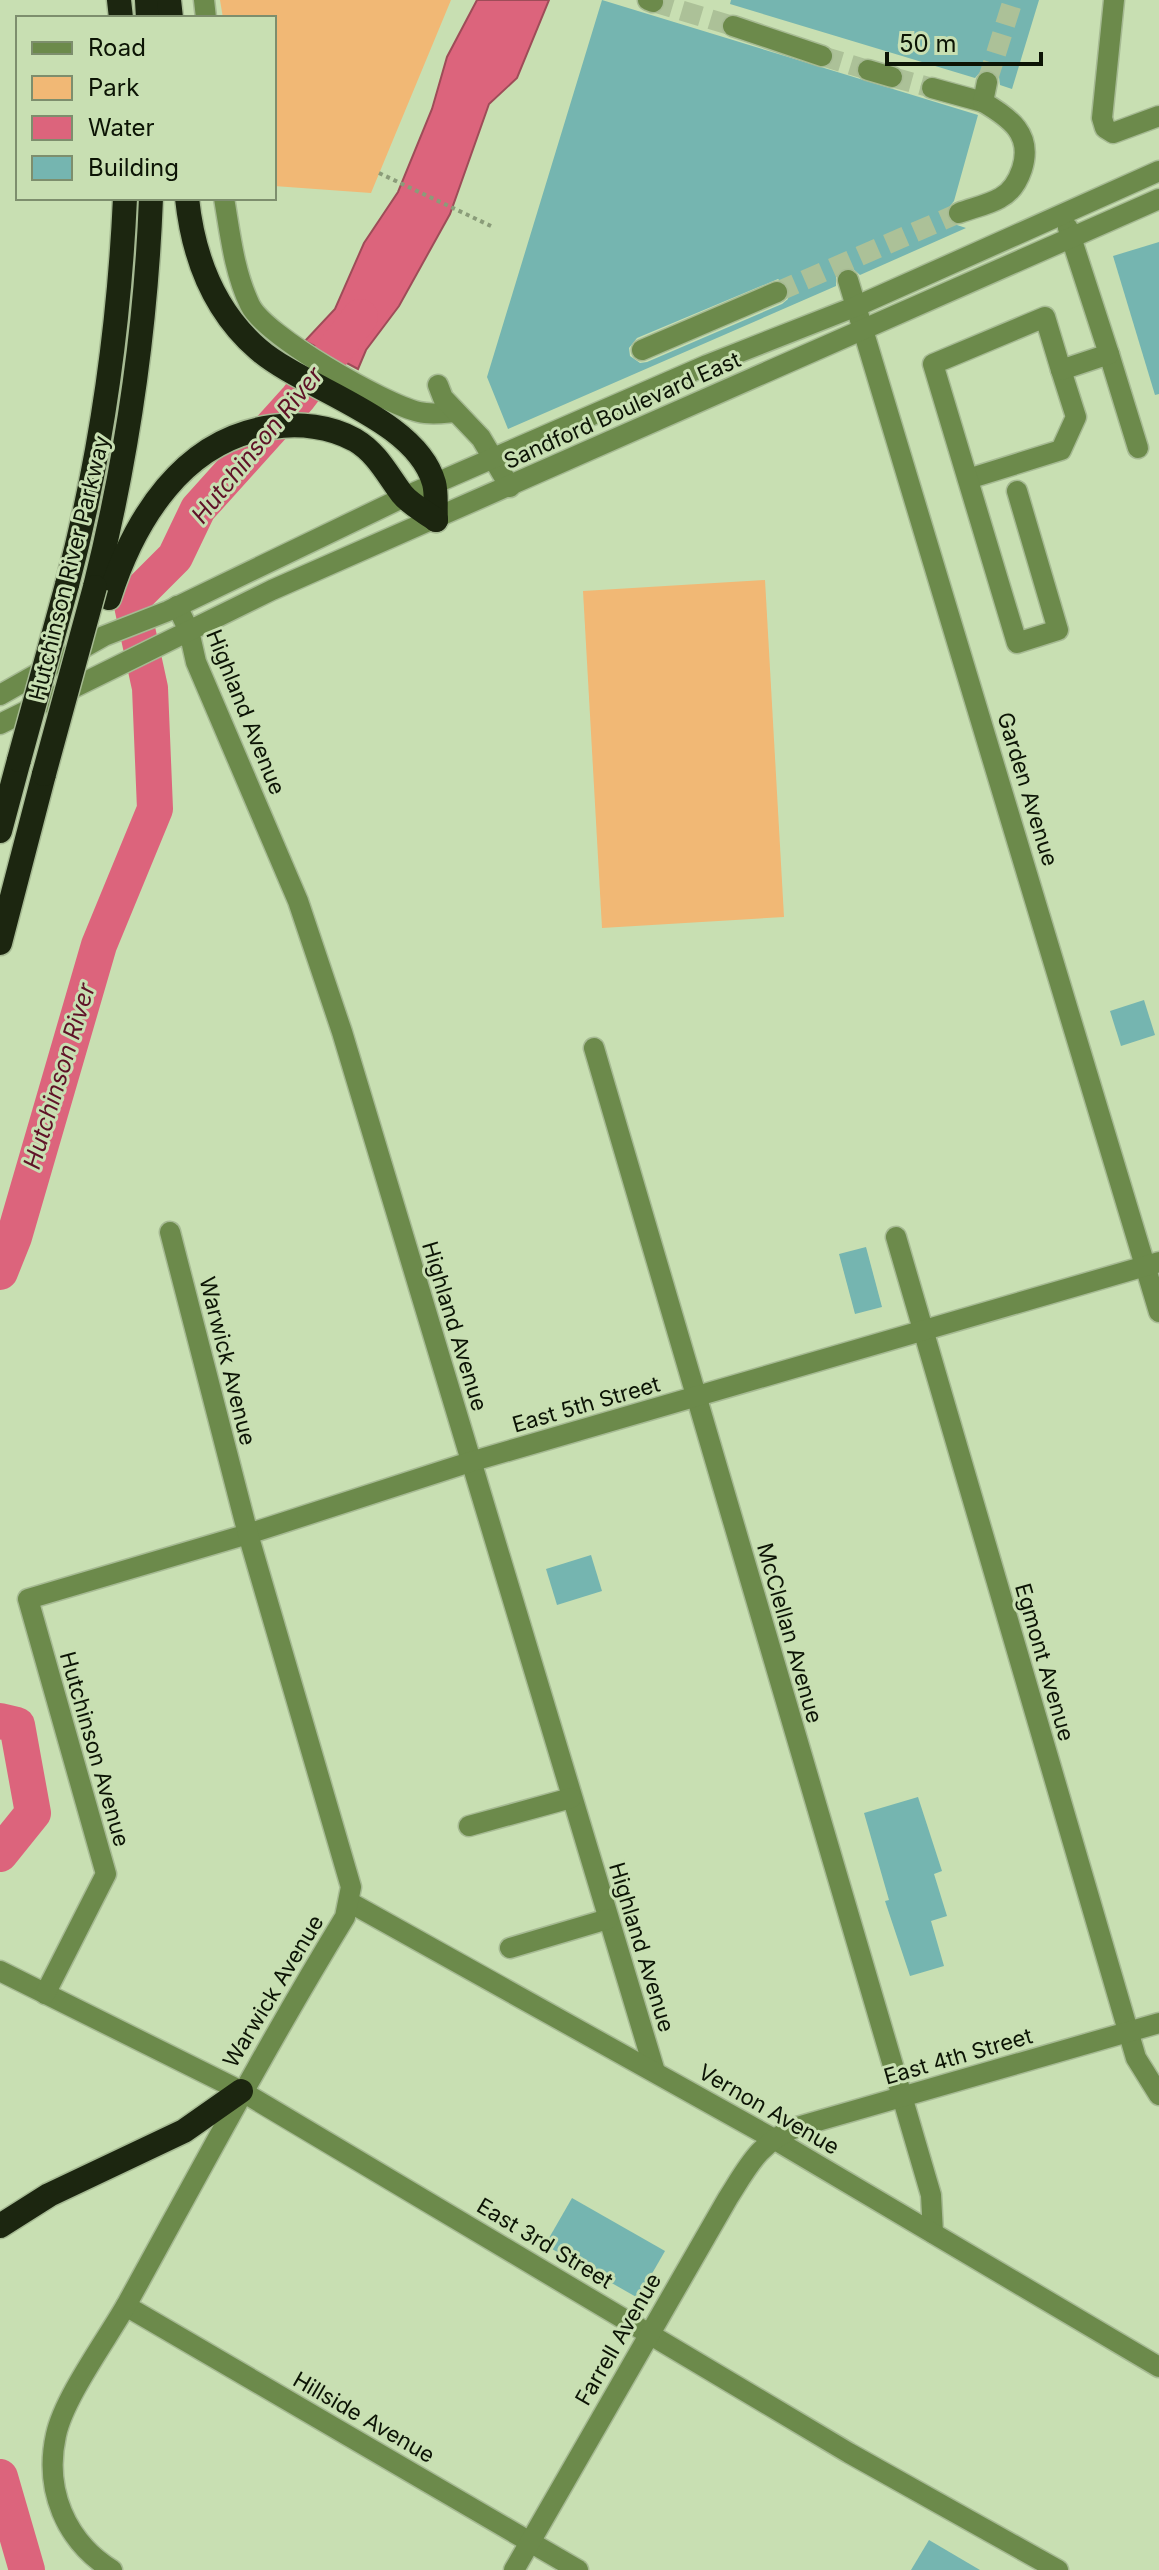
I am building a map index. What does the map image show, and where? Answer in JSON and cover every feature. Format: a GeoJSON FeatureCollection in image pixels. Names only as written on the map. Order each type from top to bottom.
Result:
{"type":"FeatureCollection","features":[{"type":"Feature","properties":{"kind":"highway","name":"Hutchinson River Parkway"},"geometry":{"type":"LineString","coordinates":[[0,831],[91,490],[105,412],[119,296],[125,200]]}},
{"type":"Feature","properties":{"kind":"highway","name":"Hutchinson River Parkway"},"geometry":{"type":"LineString","coordinates":[[0,943],[44,774],[102,592],[132,412],[144,311],[151,200]]}},
{"type":"Feature","properties":{"kind":"highway"},"geometry":{"type":"LineString","coordinates":[[187,200],[197,255],[216,297],[248,339],[286,356],[375,406],[413,450],[434,485],[436,520]]}},
{"type":"Feature","properties":{"kind":"highway"},"geometry":{"type":"LineString","coordinates":[[102,592],[154,502],[187,466],[214,446],[250,431],[282,425],[322,428],[351,437],[379,460],[404,497],[436,520]]}},
{"type":"Feature","properties":{"kind":"highway"},"geometry":{"type":"LineString","coordinates":[[7,2221],[49,2195],[184,2131],[241,2091]]}},
{"type":"Feature","properties":{"kind":"street"},"geometry":{"type":"LineString","coordinates":[[1114,0],[1102,118],[1105,128],[1113,133],[1159,116]]}},
{"type":"Feature","properties":{"kind":"street"},"geometry":{"type":"LineString","coordinates":[[733,26],[822,56]]}},
{"type":"Feature","properties":{"kind":"street"},"geometry":{"type":"LineString","coordinates":[[868,70],[892,77]]}},
{"type":"Feature","properties":{"kind":"street"},"geometry":{"type":"LineString","coordinates":[[932,88],[985,92],[1024,137],[1024,161],[1017,183],[1002,198],[959,213]]}},
{"type":"Feature","properties":{"kind":"street","name":"Sandford Boulevard East"},"geometry":{"type":"LineString","coordinates":[[0,695],[104,636],[172,608],[404,497],[648,391],[857,306],[1159,171]]}},
{"type":"Feature","properties":{"kind":"street","name":"Sandford Boulevard East"},"geometry":{"type":"LineString","coordinates":[[0,724],[182,634],[1159,199]]}},
{"type":"Feature","properties":{"kind":"street"},"geometry":{"type":"LineString","coordinates":[[224,200],[234,255],[250,306],[286,356]]}},
{"type":"Feature","properties":{"kind":"street"},"geometry":{"type":"LineString","coordinates":[[1063,215],[1138,448]]}},
{"type":"Feature","properties":{"kind":"street","name":"Garden Avenue"},"geometry":{"type":"LineString","coordinates":[[848,280],[1152,1264],[1159,1312]]}},
{"type":"Feature","properties":{"kind":"street"},"geometry":{"type":"LineString","coordinates":[[642,350],[777,292]]}},
{"type":"Feature","properties":{"kind":"street"},"geometry":{"type":"LineString","coordinates":[[968,479],[1061,450],[1076,417],[1045,317],[933,364],[1017,643],[1058,630],[1017,491]]}},
{"type":"Feature","properties":{"kind":"street"},"geometry":{"type":"LineString","coordinates":[[1061,370],[1109,354]]}},
{"type":"Feature","properties":{"kind":"street"},"geometry":{"type":"LineString","coordinates":[[638,372],[648,391]]}},
{"type":"Feature","properties":{"kind":"street"},"geometry":{"type":"LineString","coordinates":[[438,385],[443,398],[481,438],[510,487]]}},
{"type":"Feature","properties":{"kind":"street"},"geometry":{"type":"LineString","coordinates":[[375,406],[417,412],[455,412]]}},
{"type":"Feature","properties":{"kind":"street","name":"Highland Avenue"},"geometry":{"type":"LineString","coordinates":[[172,608],[298,901],[342,1032],[655,2072]]}},
{"type":"Feature","properties":{"kind":"street","name":"McClellan Avenue"},"geometry":{"type":"LineString","coordinates":[[594,1048],[931,2195],[933,2233]]}},
{"type":"Feature","properties":{"kind":"street","name":"Warwick Avenue"},"geometry":{"type":"LineString","coordinates":[[112,2570],[86,2552],[71,2534],[60,2510],[55,2488],[56,2433],[89,2366],[126,2306],[241,2091],[345,1917],[351,1887],[248,1534],[170,1232]]}},
{"type":"Feature","properties":{"kind":"street","name":"Egmont Avenue"},"geometry":{"type":"LineString","coordinates":[[896,1237],[1136,2058],[1159,2095]]}},
{"type":"Feature","properties":{"kind":"street","name":"East 5th Street"},"geometry":{"type":"LineString","coordinates":[[28,1599],[248,1534],[470,1462],[696,1398],[922,1328],[1152,1264]]}},
{"type":"Feature","properties":{"kind":"street","name":"Hutchinson Avenue"},"geometry":{"type":"LineString","coordinates":[[28,1599],[106,1874],[45,1994]]}},
{"type":"Feature","properties":{"kind":"street"},"geometry":{"type":"LineString","coordinates":[[469,1826],[571,1798]]}},
{"type":"Feature","properties":{"kind":"street","name":"Vernon Avenue"},"geometry":{"type":"LineString","coordinates":[[349,1902],[772,2138],[1159,2367]]}},
{"type":"Feature","properties":{"kind":"street"},"geometry":{"type":"LineString","coordinates":[[510,1948],[608,1919]]}},
{"type":"Feature","properties":{"kind":"street","name":"East 3rd Street"},"geometry":{"type":"LineString","coordinates":[[0,1971],[241,2091],[649,2334],[1058,2570]]}},
{"type":"Feature","properties":{"kind":"street","name":"East 4th Street"},"geometry":{"type":"LineString","coordinates":[[772,2138],[797,2127],[1159,2023]]}},
{"type":"Feature","properties":{"kind":"street","name":"Farrell Avenue"},"geometry":{"type":"LineString","coordinates":[[514,2570],[735,2188],[755,2156],[772,2138]]}},
{"type":"Feature","properties":{"kind":"street","name":"Hillside Avenue"},"geometry":{"type":"LineString","coordinates":[[126,2306],[578,2570]]}},
{"type":"Feature","properties":{"kind":"path"},"geometry":{"type":"LineString","coordinates":[[379,173],[491,226]]}},
{"type":"Feature","properties":{"kind":"green space"},"geometry":{"type":"Polygon","coordinates":[[[220,0],[451,0],[371,193],[276,186],[276,16],[223,16],[220,0]]]}},
{"type":"Feature","properties":{"kind":"green space"},"geometry":{"type":"Polygon","coordinates":[[[765,580],[784,917],[602,928],[583,591],[765,580]]]}},
{"type":"Feature","properties":{"kind":"water"},"geometry":{"type":"Polygon","coordinates":[[[477,0],[549,0],[517,78],[489,104],[450,214],[399,306],[366,350],[358,369],[305,341],[335,309],[364,243],[398,192],[432,109],[447,57],[477,0]]]}},
{"type":"Feature","properties":{"kind":"building"},"geometry":{"type":"Polygon","coordinates":[[[602,0],[978,115],[954,201],[946,211],[951,223],[966,228],[860,275],[852,268],[844,268],[836,276],[836,286],[508,429],[487,377],[602,0]],[[778,279],[637,338],[629,348],[630,356],[640,363],[647,362],[782,304],[788,299],[789,288],[778,279]]]}},
{"type":"Feature","properties":{"kind":"building"},"geometry":{"type":"Polygon","coordinates":[[[731,0],[1039,0],[1012,89],[1000,85],[999,77],[990,70],[982,70],[975,78],[730,4],[731,0]]]}},
{"type":"Feature","properties":{"kind":"building"},"geometry":{"type":"Polygon","coordinates":[[[1159,242],[1159,394],[1155,395],[1113,256],[1159,242]]]}},
{"type":"Feature","properties":{"kind":"building"},"geometry":{"type":"Polygon","coordinates":[[[1144,1000],[1155,1035],[1121,1046],[1110,1011],[1144,1000]]]}},
{"type":"Feature","properties":{"kind":"building"},"geometry":{"type":"Polygon","coordinates":[[[866,1247],[882,1307],[855,1314],[839,1254],[866,1247]]]}},
{"type":"Feature","properties":{"kind":"building"},"geometry":{"type":"Polygon","coordinates":[[[591,1555],[602,1591],[557,1605],[546,1569],[591,1555]]]}},
{"type":"Feature","properties":{"kind":"building"},"geometry":{"type":"Polygon","coordinates":[[[918,1797],[942,1871],[934,1874],[947,1916],[931,1921],[944,1966],[910,1976],[885,1901],[889,1900],[864,1813],[918,1797]]]}},
{"type":"Feature","properties":{"kind":"building"},"geometry":{"type":"Polygon","coordinates":[[[572,2198],[665,2251],[638,2298],[545,2245],[572,2198]]]}},
{"type":"Feature","properties":{"kind":"building"},"geometry":{"type":"Polygon","coordinates":[[[929,2540],[980,2570],[911,2570],[929,2540]]]}},
{"type":"Feature","properties":{"kind":"waterway","name":"Hutchinson River"},"geometry":{"type":"LineString","coordinates":[[0,1272],[14,1237],[99,945],[155,809],[150,688],[131,601],[175,557],[198,509],[298,398],[360,317]]}},
{"type":"Feature","properties":{"kind":"waterway","name":"Hutchinson River"},"geometry":{"type":"LineString","coordinates":[[0,1721],[17,1725],[33,1813],[0,1854]]}},
{"type":"Feature","properties":{"kind":"waterway","name":"Hutchinson River"},"geometry":{"type":"LineString","coordinates":[[0,2477],[27,2570]]}},
{"type":"Feature","properties":{"kind":"tunnel"},"geometry":{"type":"LineString","coordinates":[[987,82],[1013,0]]}},
{"type":"Feature","properties":{"kind":"tunnel"},"geometry":{"type":"LineString","coordinates":[[653,2],[733,26]]}},
{"type":"Feature","properties":{"kind":"tunnel"},"geometry":{"type":"LineString","coordinates":[[822,56],[868,70]]}},
{"type":"Feature","properties":{"kind":"tunnel"},"geometry":{"type":"LineString","coordinates":[[892,77],[932,88]]}},
{"type":"Feature","properties":{"kind":"tunnel"},"geometry":{"type":"LineString","coordinates":[[777,292],[959,213]]}}]}
